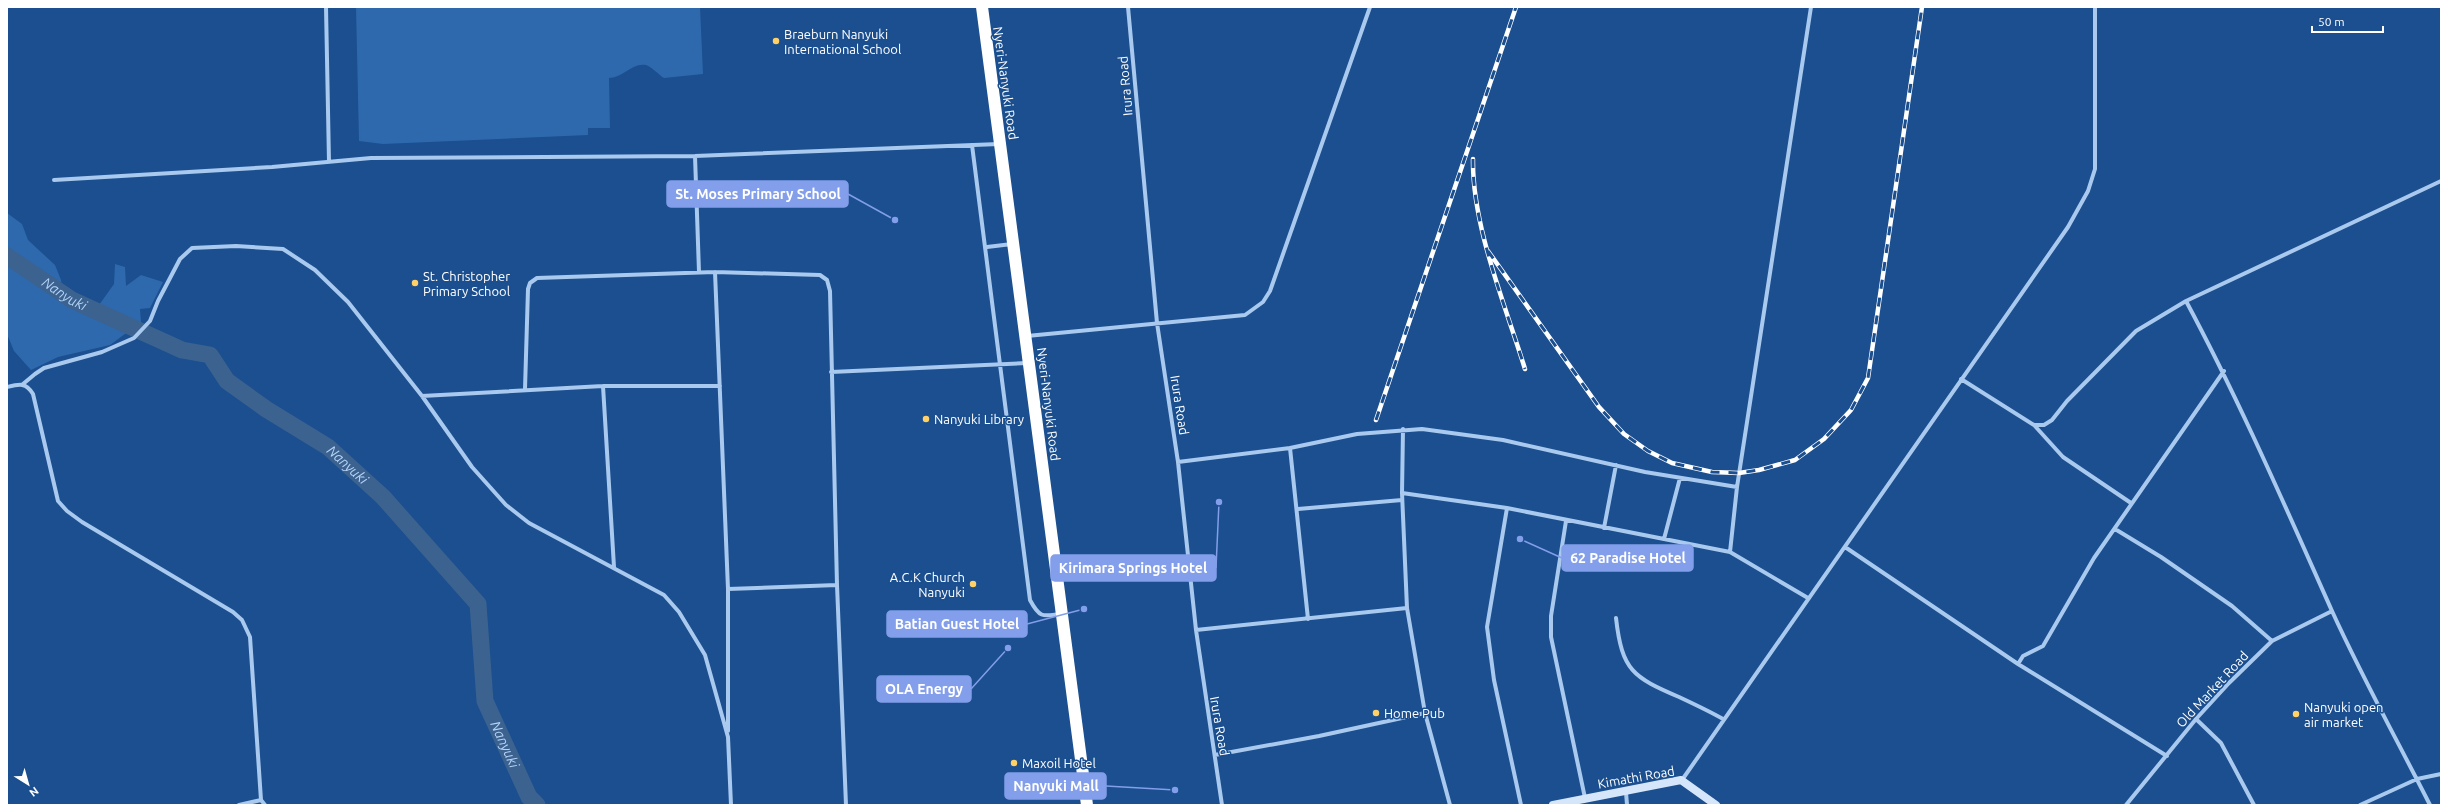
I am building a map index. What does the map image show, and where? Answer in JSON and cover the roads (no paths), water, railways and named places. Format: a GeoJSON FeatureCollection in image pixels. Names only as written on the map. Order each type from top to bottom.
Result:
{"type":"FeatureCollection","features":[{"type":"Feature","properties":{"kind":"highway","name":"Nyeri-Nanyuki Road"},"geometry":{"type":"LineString","coordinates":[[982,7],[1027,336],[1029,363],[1087,805]]}},
{"type":"Feature","properties":{"kind":"street"},"geometry":{"type":"LineString","coordinates":[[326,7],[329,162]]}},
{"type":"Feature","properties":{"kind":"street","name":"Irura Road"},"geometry":{"type":"LineString","coordinates":[[1128,7],[1157,323],[1178,462],[1196,630],[1210,730],[1216,755],[1222,805]]}},
{"type":"Feature","properties":{"kind":"street"},"geometry":{"type":"LineString","coordinates":[[1027,336],[1245,315],[1267,297],[1370,7]]}},
{"type":"Feature","properties":{"kind":"street"},"geometry":{"type":"LineString","coordinates":[[1730,552],[1737,487],[1811,7]]}},
{"type":"Feature","properties":{"kind":"street"},"geometry":{"type":"LineString","coordinates":[[1681,780],[2068,227],[2092,181],[2097,155],[2094,7]]}},
{"type":"Feature","properties":{"kind":"street"},"geometry":{"type":"LineString","coordinates":[[54,180],[371,158],[695,156],[1000,144]]}},
{"type":"Feature","properties":{"kind":"street"},"geometry":{"type":"LineString","coordinates":[[972,145],[987,247],[1016,500],[1030,600],[1038,613],[1044,616],[1062,614]]}},
{"type":"Feature","properties":{"kind":"street"},"geometry":{"type":"LineString","coordinates":[[695,156],[699,272]]}},
{"type":"Feature","properties":{"kind":"street"},"geometry":{"type":"LineString","coordinates":[[2034,425],[2044,425],[2052,420],[2067,401],[2136,331],[2186,302],[2441,181]]}},
{"type":"Feature","properties":{"kind":"street"},"geometry":{"type":"LineString","coordinates":[[987,247],[1014,244]]}},
{"type":"Feature","properties":{"kind":"street"},"geometry":{"type":"LineString","coordinates":[[7,387],[23,384],[34,374],[44,368],[102,352],[134,338],[150,321],[158,301],[180,259],[187,251],[201,246],[236,246],[283,250],[315,270],[348,302],[422,396],[472,467],[506,505],[529,523],[664,595],[679,612],[705,655],[728,737]]}},
{"type":"Feature","properties":{"kind":"street"},"geometry":{"type":"LineString","coordinates":[[525,389],[528,299],[530,283],[532,280],[699,272],[789,273],[825,277],[829,283],[830,291],[837,585],[846,805]]}},
{"type":"Feature","properties":{"kind":"street"},"geometry":{"type":"LineString","coordinates":[[715,272],[728,589],[728,737],[732,805]]}},
{"type":"Feature","properties":{"kind":"street"},"geometry":{"type":"LineString","coordinates":[[2186,302],[2224,371],[2301,538],[2332,611],[2378,705],[2430,805]]}},
{"type":"Feature","properties":{"kind":"street"},"geometry":{"type":"LineString","coordinates":[[831,372],[1029,363]]}},
{"type":"Feature","properties":{"kind":"street"},"geometry":{"type":"LineString","coordinates":[[2018,664],[2023,656],[2043,646],[2094,558],[2224,371]]}},
{"type":"Feature","properties":{"kind":"street"},"geometry":{"type":"LineString","coordinates":[[1961,379],[2034,425],[2063,457],[2131,503]]}},
{"type":"Feature","properties":{"kind":"street"},"geometry":{"type":"LineString","coordinates":[[23,384],[29,387],[33,394],[61,505],[82,522],[233,612],[246,626],[250,637],[261,800],[265,805]]}},
{"type":"Feature","properties":{"kind":"street"},"geometry":{"type":"LineString","coordinates":[[422,396],[525,389],[603,386],[720,386]]}},
{"type":"Feature","properties":{"kind":"street"},"geometry":{"type":"LineString","coordinates":[[603,386],[614,567]]}},
{"type":"Feature","properties":{"kind":"street"},"geometry":{"type":"LineString","coordinates":[[1178,462],[1290,448],[1357,434],[1422,428],[1503,440],[1616,466],[1737,487]]}},
{"type":"Feature","properties":{"kind":"street"},"geometry":{"type":"LineString","coordinates":[[1403,429],[1402,500],[1407,608],[1425,713],[1450,805]]}},
{"type":"Feature","properties":{"kind":"street"},"geometry":{"type":"LineString","coordinates":[[1290,448],[1298,510],[1308,619]]}},
{"type":"Feature","properties":{"kind":"street"},"geometry":{"type":"LineString","coordinates":[[1604,528],[1616,466]]}},
{"type":"Feature","properties":{"kind":"street"},"geometry":{"type":"LineString","coordinates":[[1664,539],[1680,478]]}},
{"type":"Feature","properties":{"kind":"street"},"geometry":{"type":"LineString","coordinates":[[1402,493],[1508,508],[1566,521],[1730,552],[1808,598]]}},
{"type":"Feature","properties":{"kind":"street"},"geometry":{"type":"LineString","coordinates":[[1298,510],[1402,500]]}},
{"type":"Feature","properties":{"kind":"street"},"geometry":{"type":"LineString","coordinates":[[1508,508],[1487,628],[1494,680],[1521,805]]}},
{"type":"Feature","properties":{"kind":"street"},"geometry":{"type":"LineString","coordinates":[[1566,521],[1551,616],[1550,637],[1585,798]]}},
{"type":"Feature","properties":{"kind":"street"},"geometry":{"type":"LineString","coordinates":[[2115,529],[2161,557],[2232,606],[2272,641]]}},
{"type":"Feature","properties":{"kind":"street"},"geometry":{"type":"LineString","coordinates":[[1845,547],[2018,664],[2167,756]]}},
{"type":"Feature","properties":{"kind":"street"},"geometry":{"type":"LineString","coordinates":[[728,589],[837,585]]}},
{"type":"Feature","properties":{"kind":"street"},"geometry":{"type":"LineString","coordinates":[[1196,630],[1407,608]]}},
{"type":"Feature","properties":{"kind":"street","name":"Old Market Road"},"geometry":{"type":"LineString","coordinates":[[2126,805],[2196,719],[2229,683],[2272,641],[2332,611]]}},
{"type":"Feature","properties":{"kind":"street"},"geometry":{"type":"LineString","coordinates":[[1616,618],[1622,652],[1631,669],[1645,682],[1723,719]]}},
{"type":"Feature","properties":{"kind":"street"},"geometry":{"type":"LineString","coordinates":[[1216,755],[1319,736],[1425,713]]}},
{"type":"Feature","properties":{"kind":"street"},"geometry":{"type":"LineString","coordinates":[[2196,719],[2221,743],[2254,805]]}},
{"type":"Feature","properties":{"kind":"street"},"geometry":{"type":"LineString","coordinates":[[2360,805],[2417,779],[2441,774]]}},
{"type":"Feature","properties":{"kind":"street","name":"Kimathi Road"},"geometry":{"type":"LineString","coordinates":[[1552,805],[1626,792],[1681,780],[1716,805]]}},
{"type":"Feature","properties":{"kind":"street"},"geometry":{"type":"LineString","coordinates":[[1626,792],[1627,805]]}},
{"type":"Feature","properties":{"kind":"street"},"geometry":{"type":"LineString","coordinates":[[239,805],[261,800]]}},
{"type":"Feature","properties":{"kind":"waterway","name":"Nanyuki"},"geometry":{"type":"LineString","coordinates":[[7,256],[72,300],[182,350],[210,355],[227,381],[266,409],[328,447],[383,497],[478,604],[485,701],[529,797],[537,805]]}},
{"type":"Feature","properties":{"kind":"railway"},"geometry":{"type":"LineString","coordinates":[[1376,420],[1516,7]]}},
{"type":"Feature","properties":{"kind":"railway"},"geometry":{"type":"LineString","coordinates":[[1488,251],[1599,407],[1624,434],[1648,451],[1672,463],[1712,472],[1739,473],[1759,470],[1795,460],[1824,439],[1851,410],[1868,378],[1922,7]]}},
{"type":"Feature","properties":{"kind":"railway"},"geometry":{"type":"LineString","coordinates":[[1473,159],[1474,185],[1484,238],[1499,292],[1525,369]]}},
{"type":"Feature","properties":{"kind":"place","name":"Braeburn Nanyuki International School"},"geometry":{"type":"Point","coordinates":[776,41]}},
{"type":"Feature","properties":{"kind":"place","name":"St. Moses Primary School"},"geometry":{"type":"Point","coordinates":[895,220]}},
{"type":"Feature","properties":{"kind":"place","name":"St. Christopher Primary School"},"geometry":{"type":"Point","coordinates":[415,283]}},
{"type":"Feature","properties":{"kind":"place","name":"Nanyuki Library"},"geometry":{"type":"Point","coordinates":[926,419]}},
{"type":"Feature","properties":{"kind":"place","name":"Kirimara Springs Hotel"},"geometry":{"type":"Point","coordinates":[1219,502]}},
{"type":"Feature","properties":{"kind":"place","name":"62 Paradise Hotel"},"geometry":{"type":"Point","coordinates":[1520,539]}},
{"type":"Feature","properties":{"kind":"place","name":"A.C.K Church Nanyuki"},"geometry":{"type":"Point","coordinates":[973,584]}},
{"type":"Feature","properties":{"kind":"place","name":"Batian Guest Hotel"},"geometry":{"type":"Point","coordinates":[1084,609]}},
{"type":"Feature","properties":{"kind":"place","name":"OLA Energy"},"geometry":{"type":"Point","coordinates":[1008,648]}},
{"type":"Feature","properties":{"kind":"place","name":"Home Pub"},"geometry":{"type":"Point","coordinates":[1376,713]}},
{"type":"Feature","properties":{"kind":"place","name":"Nanyuki open air market"},"geometry":{"type":"Point","coordinates":[2296,714]}},
{"type":"Feature","properties":{"kind":"place","name":"Maxoil Hotel"},"geometry":{"type":"Point","coordinates":[1014,763]}},
{"type":"Feature","properties":{"kind":"place","name":"Nanyuki Mall"},"geometry":{"type":"Point","coordinates":[1175,790]}}]}
